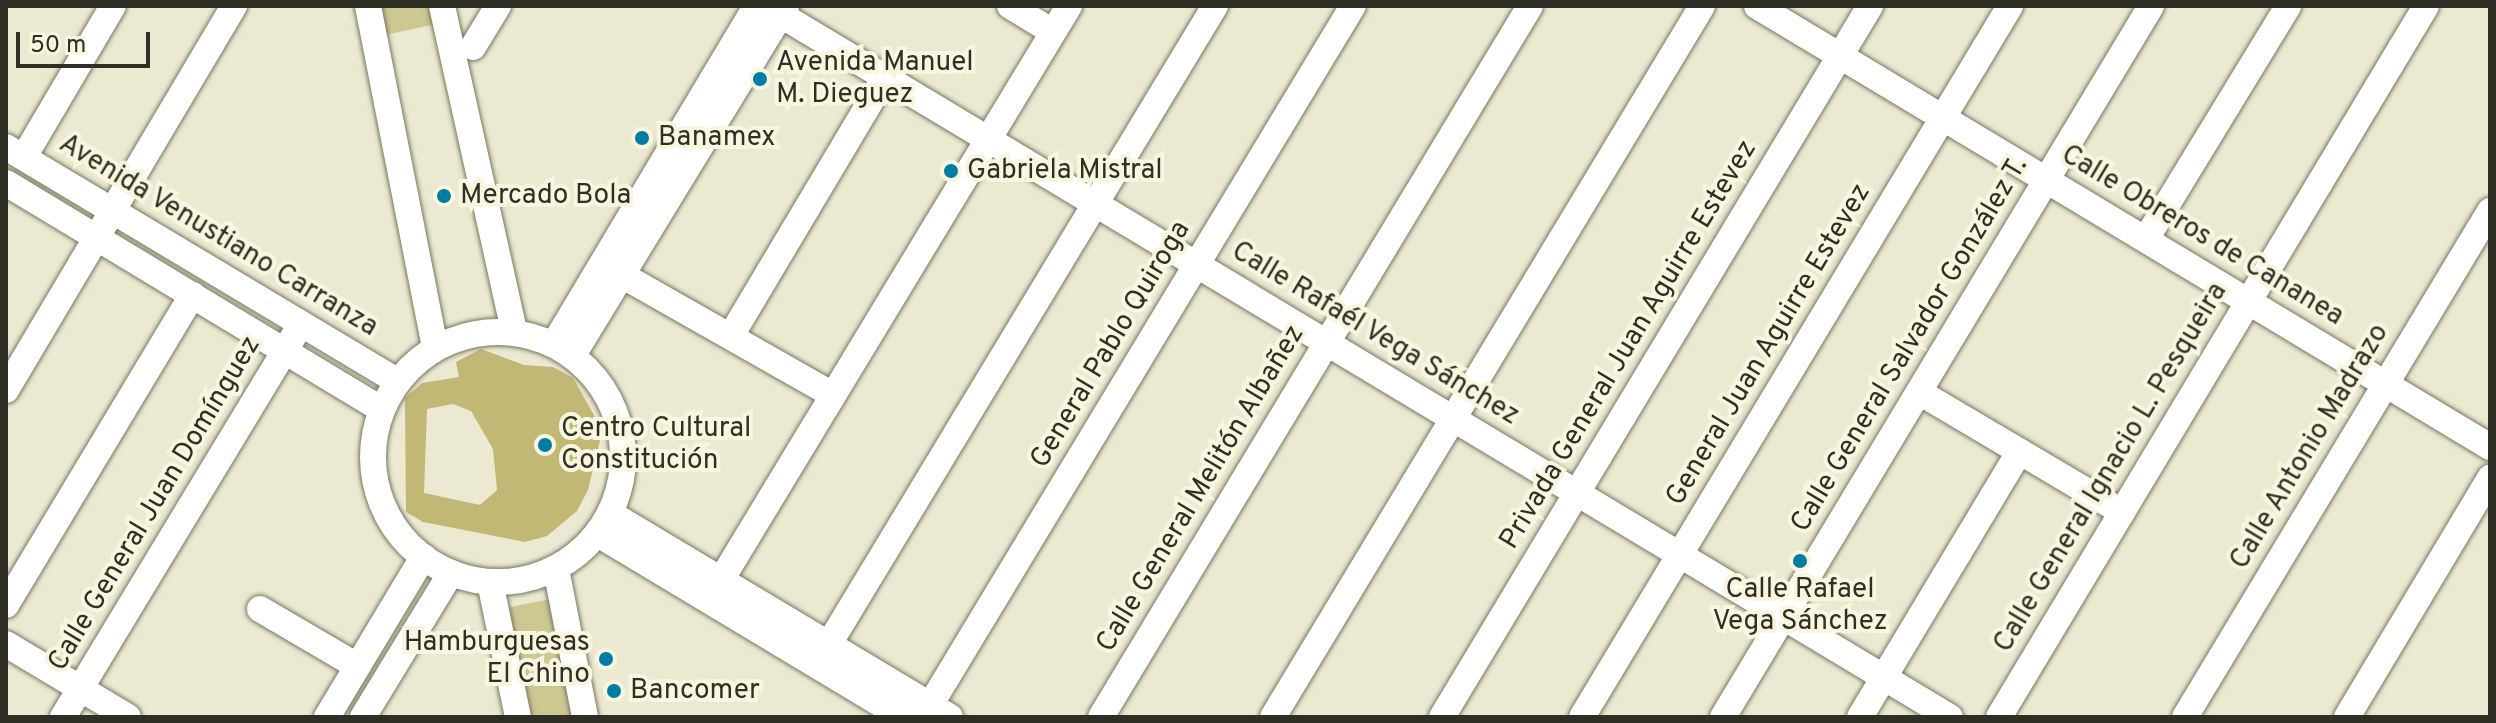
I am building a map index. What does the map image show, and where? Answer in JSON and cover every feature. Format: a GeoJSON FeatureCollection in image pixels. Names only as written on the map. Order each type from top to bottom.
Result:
{"type":"FeatureCollection","features":[{"type":"Feature","properties":{"kind":"street"},"geometry":{"type":"LineString","coordinates":[[15,152],[113,6]]}},
{"type":"Feature","properties":{"kind":"street"},"geometry":{"type":"LineString","coordinates":[[6,390],[234,6]]}},
{"type":"Feature","properties":{"kind":"street"},"geometry":{"type":"LineString","coordinates":[[368,6],[435,348]]}},
{"type":"Feature","properties":{"kind":"street"},"geometry":{"type":"LineString","coordinates":[[442,6],[514,332]]}},
{"type":"Feature","properties":{"kind":"street"},"geometry":{"type":"LineString","coordinates":[[473,47],[498,6]]}},
{"type":"Feature","properties":{"kind":"street"},"geometry":{"type":"LineString","coordinates":[[1010,6],[1053,32]]}},
{"type":"Feature","properties":{"kind":"street"},"geometry":{"type":"LineString","coordinates":[[716,590],[1069,6]]}},
{"type":"Feature","properties":{"kind":"street"},"geometry":{"type":"LineString","coordinates":[[829,644],[1215,6]]}},
{"type":"Feature","properties":{"kind":"street","name":"General Pablo Quiroga"},"geometry":{"type":"LineString","coordinates":[[935,713],[1197,265],[1353,6]]}},
{"type":"Feature","properties":{"kind":"street","name":"Calle General Melitón Albañez"},"geometry":{"type":"LineString","coordinates":[[1101,717],[1530,6]]}},
{"type":"Feature","properties":{"kind":"street"},"geometry":{"type":"LineString","coordinates":[[1273,717],[1702,6]]}},
{"type":"Feature","properties":{"kind":"street","name":"Calle Obreros de Cananea"},"geometry":{"type":"LineString","coordinates":[[1757,6],[2490,447]]}},
{"type":"Feature","properties":{"kind":"street","name":"Privada General Juan Aguirre Estevez"},"geometry":{"type":"LineString","coordinates":[[1442,717],[1870,6]]}},
{"type":"Feature","properties":{"kind":"street","name":"General Juan Aguirre Estevez"},"geometry":{"type":"LineString","coordinates":[[1582,717],[2010,6]]}},
{"type":"Feature","properties":{"kind":"street","name":"Calle General Salvador González T."},"geometry":{"type":"LineString","coordinates":[[1723,717],[2151,6]]}},
{"type":"Feature","properties":{"kind":"street"},"geometry":{"type":"LineString","coordinates":[[2146,239],[2288,6]]}},
{"type":"Feature","properties":{"kind":"street","name":"Calle General Ignacio L. Pesqueira"},"geometry":{"type":"LineString","coordinates":[[1999,717],[2426,6]]}},
{"type":"Feature","properties":{"kind":"street"},"geometry":{"type":"LineString","coordinates":[[564,349],[772,8]]}},
{"type":"Feature","properties":{"kind":"street"},"geometry":{"type":"LineString","coordinates":[[564,349],[620,274],[772,8]]}},
{"type":"Feature","properties":{"kind":"street","name":"Calle Rafaél Vega Sánchez"},"geometry":{"type":"LineString","coordinates":[[772,8],[1950,717]]}},
{"type":"Feature","properties":{"kind":"street"},"geometry":{"type":"LineString","coordinates":[[732,334],[885,77]]}},
{"type":"Feature","properties":{"kind":"street","name":"Avenida Venustiano Carranza"},"geometry":{"type":"LineString","coordinates":[[15,152],[397,381]]}},
{"type":"Feature","properties":{"kind":"street"},"geometry":{"type":"LineString","coordinates":[[7,185],[381,409]]}},
{"type":"Feature","properties":{"kind":"street","name":"Calle Antonio Madrazo"},"geometry":{"type":"LineString","coordinates":[[2185,717],[2490,211]]}},
{"type":"Feature","properties":{"kind":"street"},"geometry":{"type":"LineString","coordinates":[[620,274],[732,334],[833,395]]}},
{"type":"Feature","properties":{"kind":"street"},"geometry":{"type":"LineString","coordinates":[[6,605],[192,295]]}},
{"type":"Feature","properties":{"kind":"street","name":"Calle General Juan Domínguez"},"geometry":{"type":"LineString","coordinates":[[63,717],[301,324]]}},
{"type":"Feature","properties":{"kind":"street"},"geometry":{"type":"LineString","coordinates":[[514,332],[564,349],[591,370],[618,419],[624,451],[622,483],[604,524],[574,559],[535,577],[490,582],[451,573],[423,557],[399,534],[382,506],[373,474],[373,441],[381,409],[397,381],[435,348],[473,333],[514,332]]}},
{"type":"Feature","properties":{"kind":"street"},"geometry":{"type":"LineString","coordinates":[[1919,392],[2122,512]]}},
{"type":"Feature","properties":{"kind":"street"},"geometry":{"type":"LineString","coordinates":[[1860,717],[2020,451]]}},
{"type":"Feature","properties":{"kind":"street"},"geometry":{"type":"LineString","coordinates":[[2347,717],[2490,478]]}},
{"type":"Feature","properties":{"kind":"street"},"geometry":{"type":"LineString","coordinates":[[604,524],[716,590],[903,717]]}},
{"type":"Feature","properties":{"kind":"street"},"geometry":{"type":"LineString","coordinates":[[327,717],[423,557]]}},
{"type":"Feature","properties":{"kind":"street"},"geometry":{"type":"LineString","coordinates":[[556,569],[585,717]]}},
{"type":"Feature","properties":{"kind":"street"},"geometry":{"type":"LineString","coordinates":[[363,717],[451,573]]}},
{"type":"Feature","properties":{"kind":"street"},"geometry":{"type":"LineString","coordinates":[[490,582],[518,717]]}},
{"type":"Feature","properties":{"kind":"street"},"geometry":{"type":"LineString","coordinates":[[716,590],[829,644],[935,713]]}},
{"type":"Feature","properties":{"kind":"street"},"geometry":{"type":"LineString","coordinates":[[260,609],[357,666]]}},
{"type":"Feature","properties":{"kind":"street"},"geometry":{"type":"LineString","coordinates":[[6,644],[128,717]]}},
{"type":"Feature","properties":{"kind":"shaded area"},"geometry":{"type":"Polygon","coordinates":[[[359,6],[452,6],[455,20],[366,39],[359,6]]]}},
{"type":"Feature","properties":{"kind":"shaded area"},"geometry":{"type":"Polygon","coordinates":[[[551,599],[574,717],[530,717],[509,607],[551,599]]]}},
{"type":"Feature","properties":{"kind":"building","name":"Centro Cultural Constitución"},"geometry":{"type":"Polygon","coordinates":[[[481,349],[524,365],[553,367],[573,378],[595,417],[600,441],[588,490],[577,511],[547,536],[525,542],[423,522],[406,512],[405,398],[422,383],[459,377],[456,362],[481,349]],[[453,404],[427,409],[424,493],[480,505],[497,490],[493,449],[471,411],[453,404]]]}},
{"type":"Feature","properties":{"kind":"place","name":"Avenida Manuel M. Dieguez"},"geometry":{"type":"Point","coordinates":[760,79]}},
{"type":"Feature","properties":{"kind":"place","name":"Banamex"},"geometry":{"type":"Point","coordinates":[642,138]}},
{"type":"Feature","properties":{"kind":"place","name":"Gabriela Mistral"},"geometry":{"type":"Point","coordinates":[951,171]}},
{"type":"Feature","properties":{"kind":"place","name":"Mercado Bola"},"geometry":{"type":"Point","coordinates":[444,196]}},
{"type":"Feature","properties":{"kind":"place","name":"Centro Cultural Constitución"},"geometry":{"type":"Point","coordinates":[545,445]}},
{"type":"Feature","properties":{"kind":"place","name":"Calle Rafael Vega Sánchez"},"geometry":{"type":"Point","coordinates":[1800,561]}},
{"type":"Feature","properties":{"kind":"place","name":"Hamburguesas El Chino"},"geometry":{"type":"Point","coordinates":[606,659]}},
{"type":"Feature","properties":{"kind":"place","name":"Bancomer"},"geometry":{"type":"Point","coordinates":[614,691]}}]}
